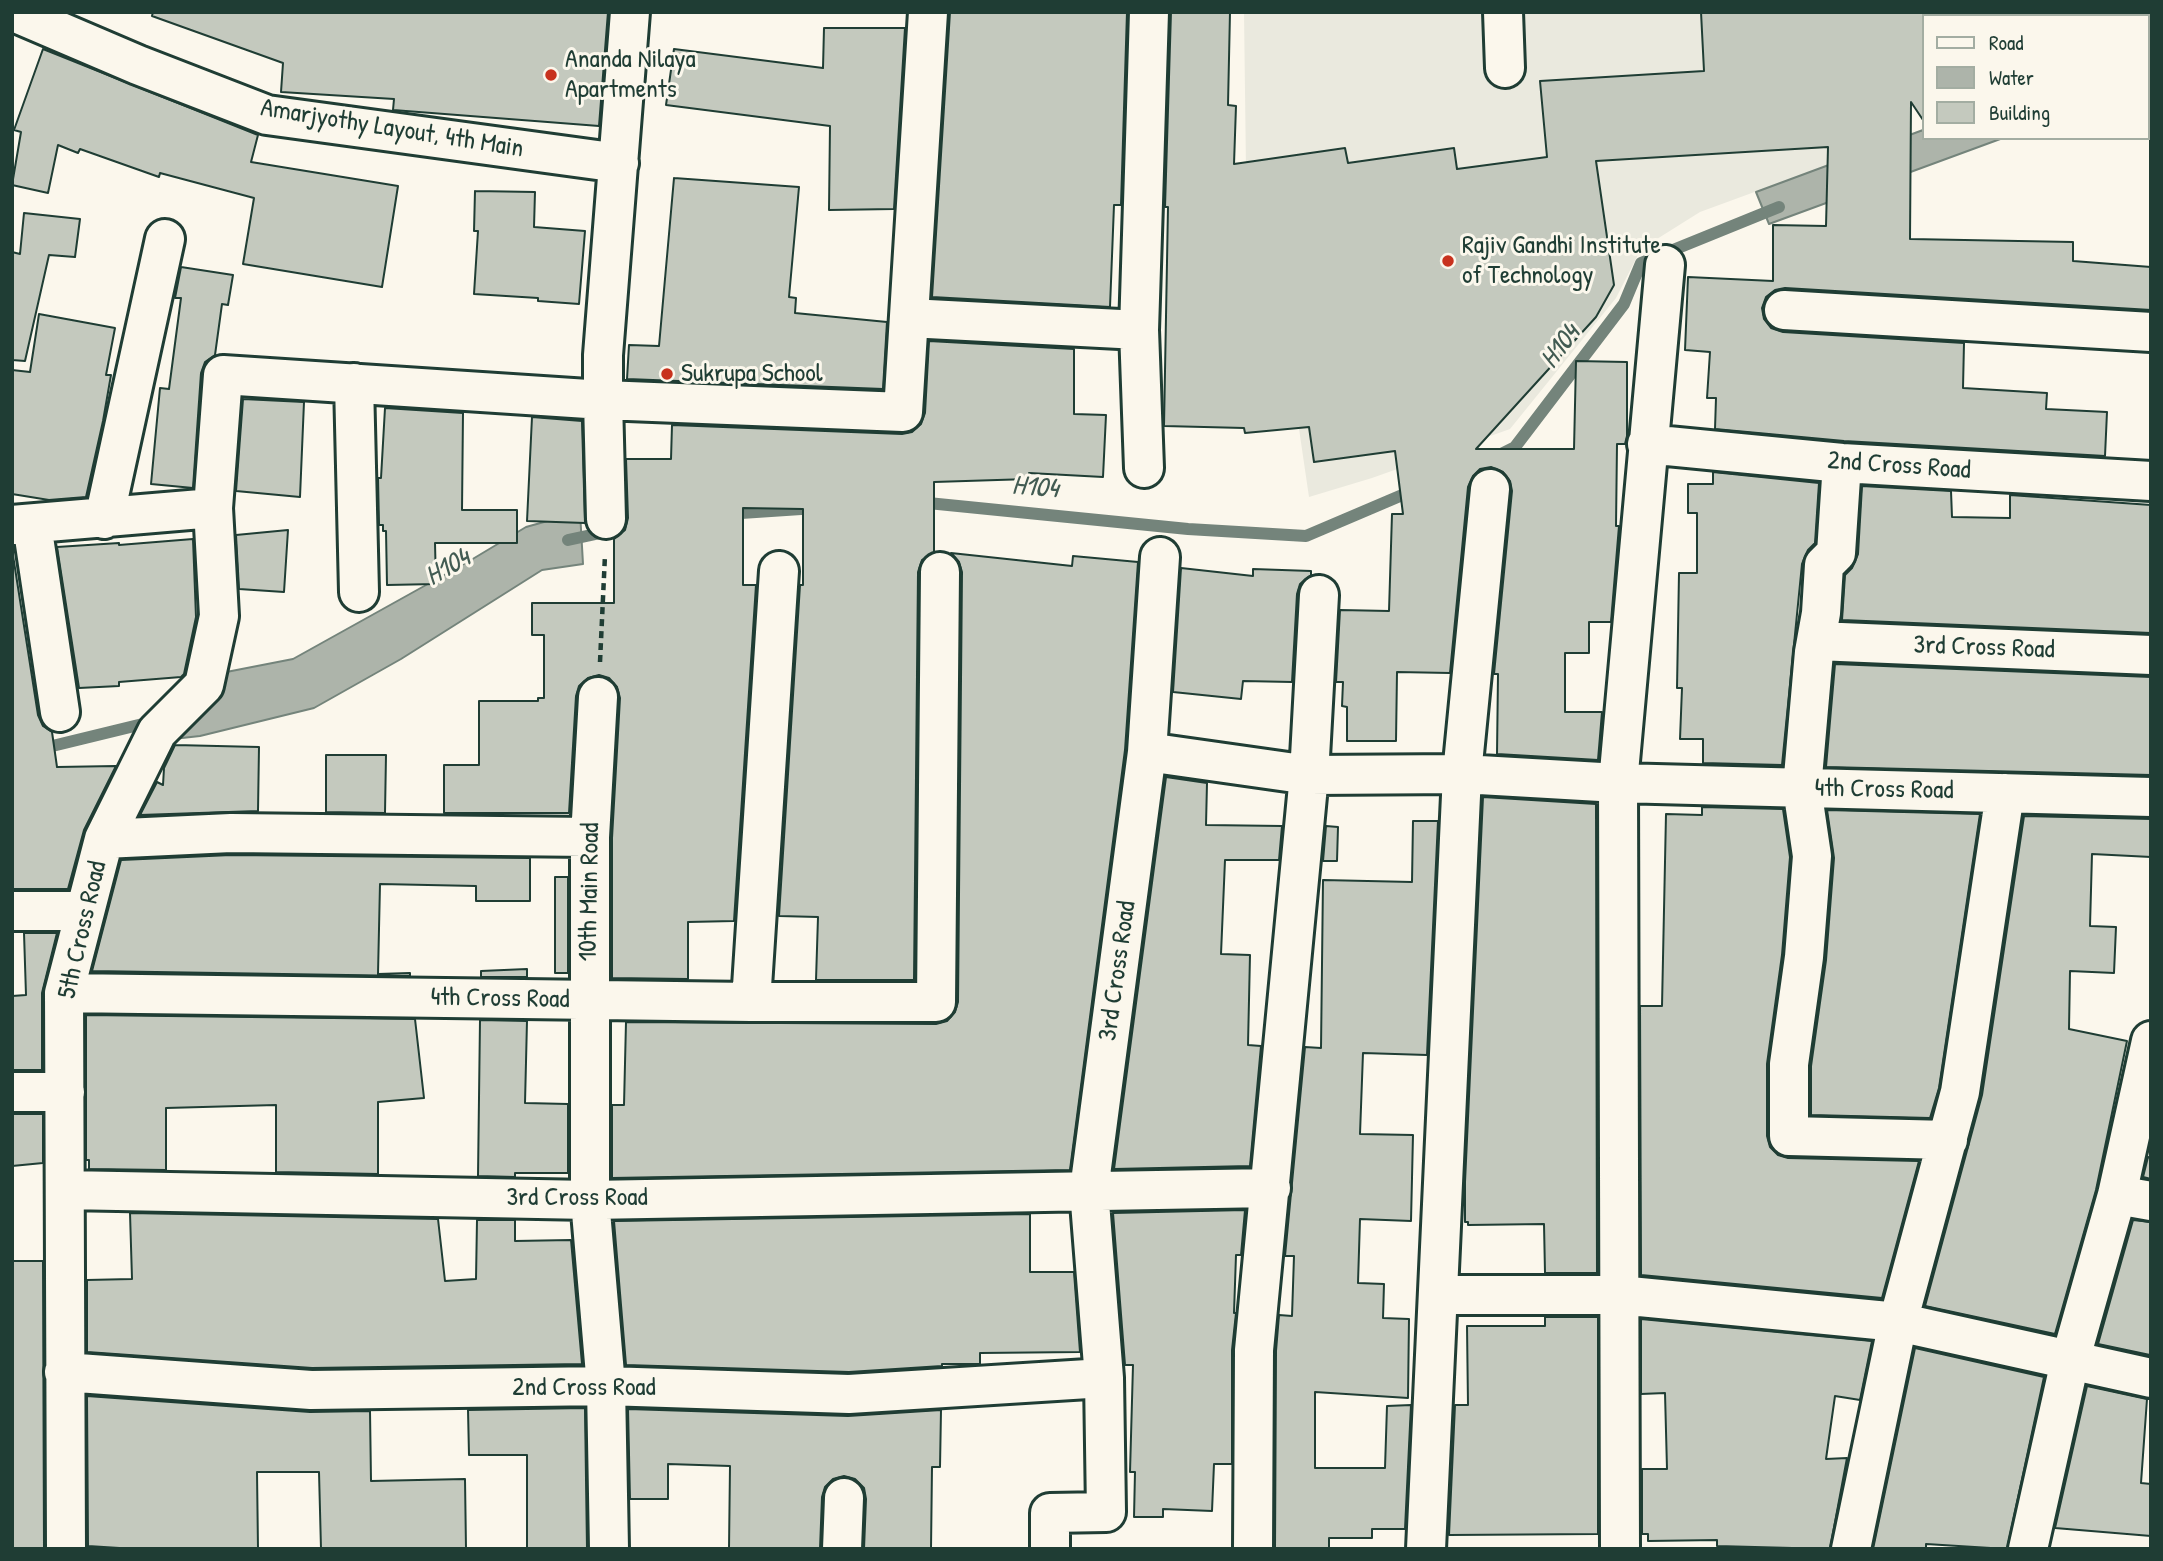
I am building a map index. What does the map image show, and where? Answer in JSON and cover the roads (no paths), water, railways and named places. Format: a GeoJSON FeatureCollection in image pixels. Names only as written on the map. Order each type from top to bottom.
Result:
{"type":"FeatureCollection","features":[{"type":"Feature","properties":{"kind":"street","name":"Amarjyothy Layout, 4th Main"},"geometry":{"type":"LineString","coordinates":[[14,12],[138,65],[267,115],[619,163]]}},
{"type":"Feature","properties":{"kind":"street"},"geometry":{"type":"LineString","coordinates":[[606,519],[603,355],[630,12]]}},
{"type":"Feature","properties":{"kind":"street"},"geometry":{"type":"LineString","coordinates":[[104,839],[157,732],[204,685],[219,616],[214,508],[223,375],[603,400],[903,412],[928,12]]}},
{"type":"Feature","properties":{"kind":"street"},"geometry":{"type":"LineString","coordinates":[[1144,468],[1139,330],[1149,12]]}},
{"type":"Feature","properties":{"kind":"street"},"geometry":{"type":"LineString","coordinates":[[1503,12],[1505,68]]}},
{"type":"Feature","properties":{"kind":"street"},"geometry":{"type":"LineString","coordinates":[[104,519],[166,239]]}},
{"type":"Feature","properties":{"kind":"street"},"geometry":{"type":"LineString","coordinates":[[1620,1549],[1618,783],[1665,265]]}},
{"type":"Feature","properties":{"kind":"street"},"geometry":{"type":"LineString","coordinates":[[1784,310],[2151,332]]}},
{"type":"Feature","properties":{"kind":"street"},"geometry":{"type":"LineString","coordinates":[[909,318],[1139,330]]}},
{"type":"Feature","properties":{"kind":"street"},"geometry":{"type":"LineString","coordinates":[[354,383],[359,592]]}},
{"type":"Feature","properties":{"kind":"street","name":"2nd Cross Road"},"geometry":{"type":"LineString","coordinates":[[1647,444],[1842,463],[2151,481]]}},
{"type":"Feature","properties":{"kind":"street"},"geometry":{"type":"LineString","coordinates":[[1842,463],[1836,553],[1824,565],[1802,788],[1812,856],[1804,957],[1789,1064],[1789,1136],[1948,1140]]}},
{"type":"Feature","properties":{"kind":"street"},"geometry":{"type":"LineString","coordinates":[[1426,1549],[1462,774],[1490,489]]}},
{"type":"Feature","properties":{"kind":"street"},"geometry":{"type":"LineString","coordinates":[[60,712],[22,525],[214,508]]}},
{"type":"Feature","properties":{"kind":"street","name":"3rd Cross Road"},"geometry":{"type":"LineString","coordinates":[[1050,1549],[1050,1513],[1106,1512],[1104,1378],[1090,1190],[1147,752],[1160,557]]}},
{"type":"Feature","properties":{"kind":"street"},"geometry":{"type":"LineString","coordinates":[[751,1002],[779,571]]}},
{"type":"Feature","properties":{"kind":"street","name":"4th Cross Road"},"geometry":{"type":"LineString","coordinates":[[64,993],[936,1002],[940,572]]}},
{"type":"Feature","properties":{"kind":"street"},"geometry":{"type":"LineString","coordinates":[[1253,1549],[1254,1350],[1309,775],[1319,595]]}},
{"type":"Feature","properties":{"kind":"street","name":"3rd Cross Road"},"geometry":{"type":"LineString","coordinates":[[1817,641],[2151,655]]}},
{"type":"Feature","properties":{"kind":"street","name":"10th Main Road"},"geometry":{"type":"LineString","coordinates":[[598,697],[590,837],[590,1200],[606,1386],[609,1549]]}},
{"type":"Feature","properties":{"kind":"street","name":"4th Cross Road"},"geometry":{"type":"LineString","coordinates":[[1147,752],[1309,775],[1462,774],[1618,783],[2151,797]]}},
{"type":"Feature","properties":{"kind":"street"},"geometry":{"type":"LineString","coordinates":[[1851,1549],[1898,1322],[1960,1092],[2005,793]]}},
{"type":"Feature","properties":{"kind":"street","name":"5th Cross Road"},"geometry":{"type":"LineString","coordinates":[[66,1549],[64,993],[104,839],[231,833],[590,837]]}},
{"type":"Feature","properties":{"kind":"street"},"geometry":{"type":"LineString","coordinates":[[12,911],[85,911]]}},
{"type":"Feature","properties":{"kind":"street"},"geometry":{"type":"LineString","coordinates":[[2028,1549],[2070,1361],[2134,1198],[2151,1041]]}},
{"type":"Feature","properties":{"kind":"street"},"geometry":{"type":"LineString","coordinates":[[12,1092],[65,1092]]}},
{"type":"Feature","properties":{"kind":"street"},"geometry":{"type":"LineString","coordinates":[[1090,1190],[1271,1188]]}},
{"type":"Feature","properties":{"kind":"street","name":"3rd Cross Road"},"geometry":{"type":"LineString","coordinates":[[65,1190],[590,1200],[1090,1190]]}},
{"type":"Feature","properties":{"kind":"street"},"geometry":{"type":"LineString","coordinates":[[1439,1294],[1619,1294],[1898,1322],[2151,1378]]}},
{"type":"Feature","properties":{"kind":"street","name":"2nd Cross Road"},"geometry":{"type":"LineString","coordinates":[[64,1372],[311,1390],[606,1386],[849,1394],[1104,1378]]}},
{"type":"Feature","properties":{"kind":"street"},"geometry":{"type":"LineString","coordinates":[[842,1549],[844,1498]]}},
{"type":"Feature","properties":{"kind":"water"},"geometry":{"type":"Polygon","coordinates":[[[1922,130],[1922,140],[1998,140],[1769,224],[1756,192],[1922,130]]]}},
{"type":"Feature","properties":{"kind":"water"},"geometry":{"type":"Polygon","coordinates":[[[580,512],[583,564],[542,570],[401,659],[314,708],[200,736],[164,740],[211,675],[293,659],[526,527],[580,512]]]}},
{"type":"Feature","properties":{"kind":"waterway","name":"H104"},"geometry":{"type":"LineString","coordinates":[[1499,455],[1515,447],[1624,304],[1641,263],[1779,207]]}},
{"type":"Feature","properties":{"kind":"waterway","name":"H104"},"geometry":{"type":"LineString","coordinates":[[918,502],[1188,529],[1306,536],[1414,490]]}},
{"type":"Feature","properties":{"kind":"waterway","name":"H104"},"geometry":{"type":"LineString","coordinates":[[726,514],[816,508]]}},
{"type":"Feature","properties":{"kind":"waterway","name":"H104"},"geometry":{"type":"LineString","coordinates":[[568,540],[642,524]]}},
{"type":"Feature","properties":{"kind":"waterway","name":"H104"},"geometry":{"type":"LineString","coordinates":[[40,749],[155,721]]}},
{"type":"Feature","properties":{"kind":"place","name":"Ananda Nilaya Apartments"},"geometry":{"type":"Point","coordinates":[551,75]}},
{"type":"Feature","properties":{"kind":"place","name":"Rajiv Gandhi Institute of Technology"},"geometry":{"type":"Point","coordinates":[1448,261]}},
{"type":"Feature","properties":{"kind":"place","name":"Sukrupa School"},"geometry":{"type":"Point","coordinates":[667,374]}}]}
